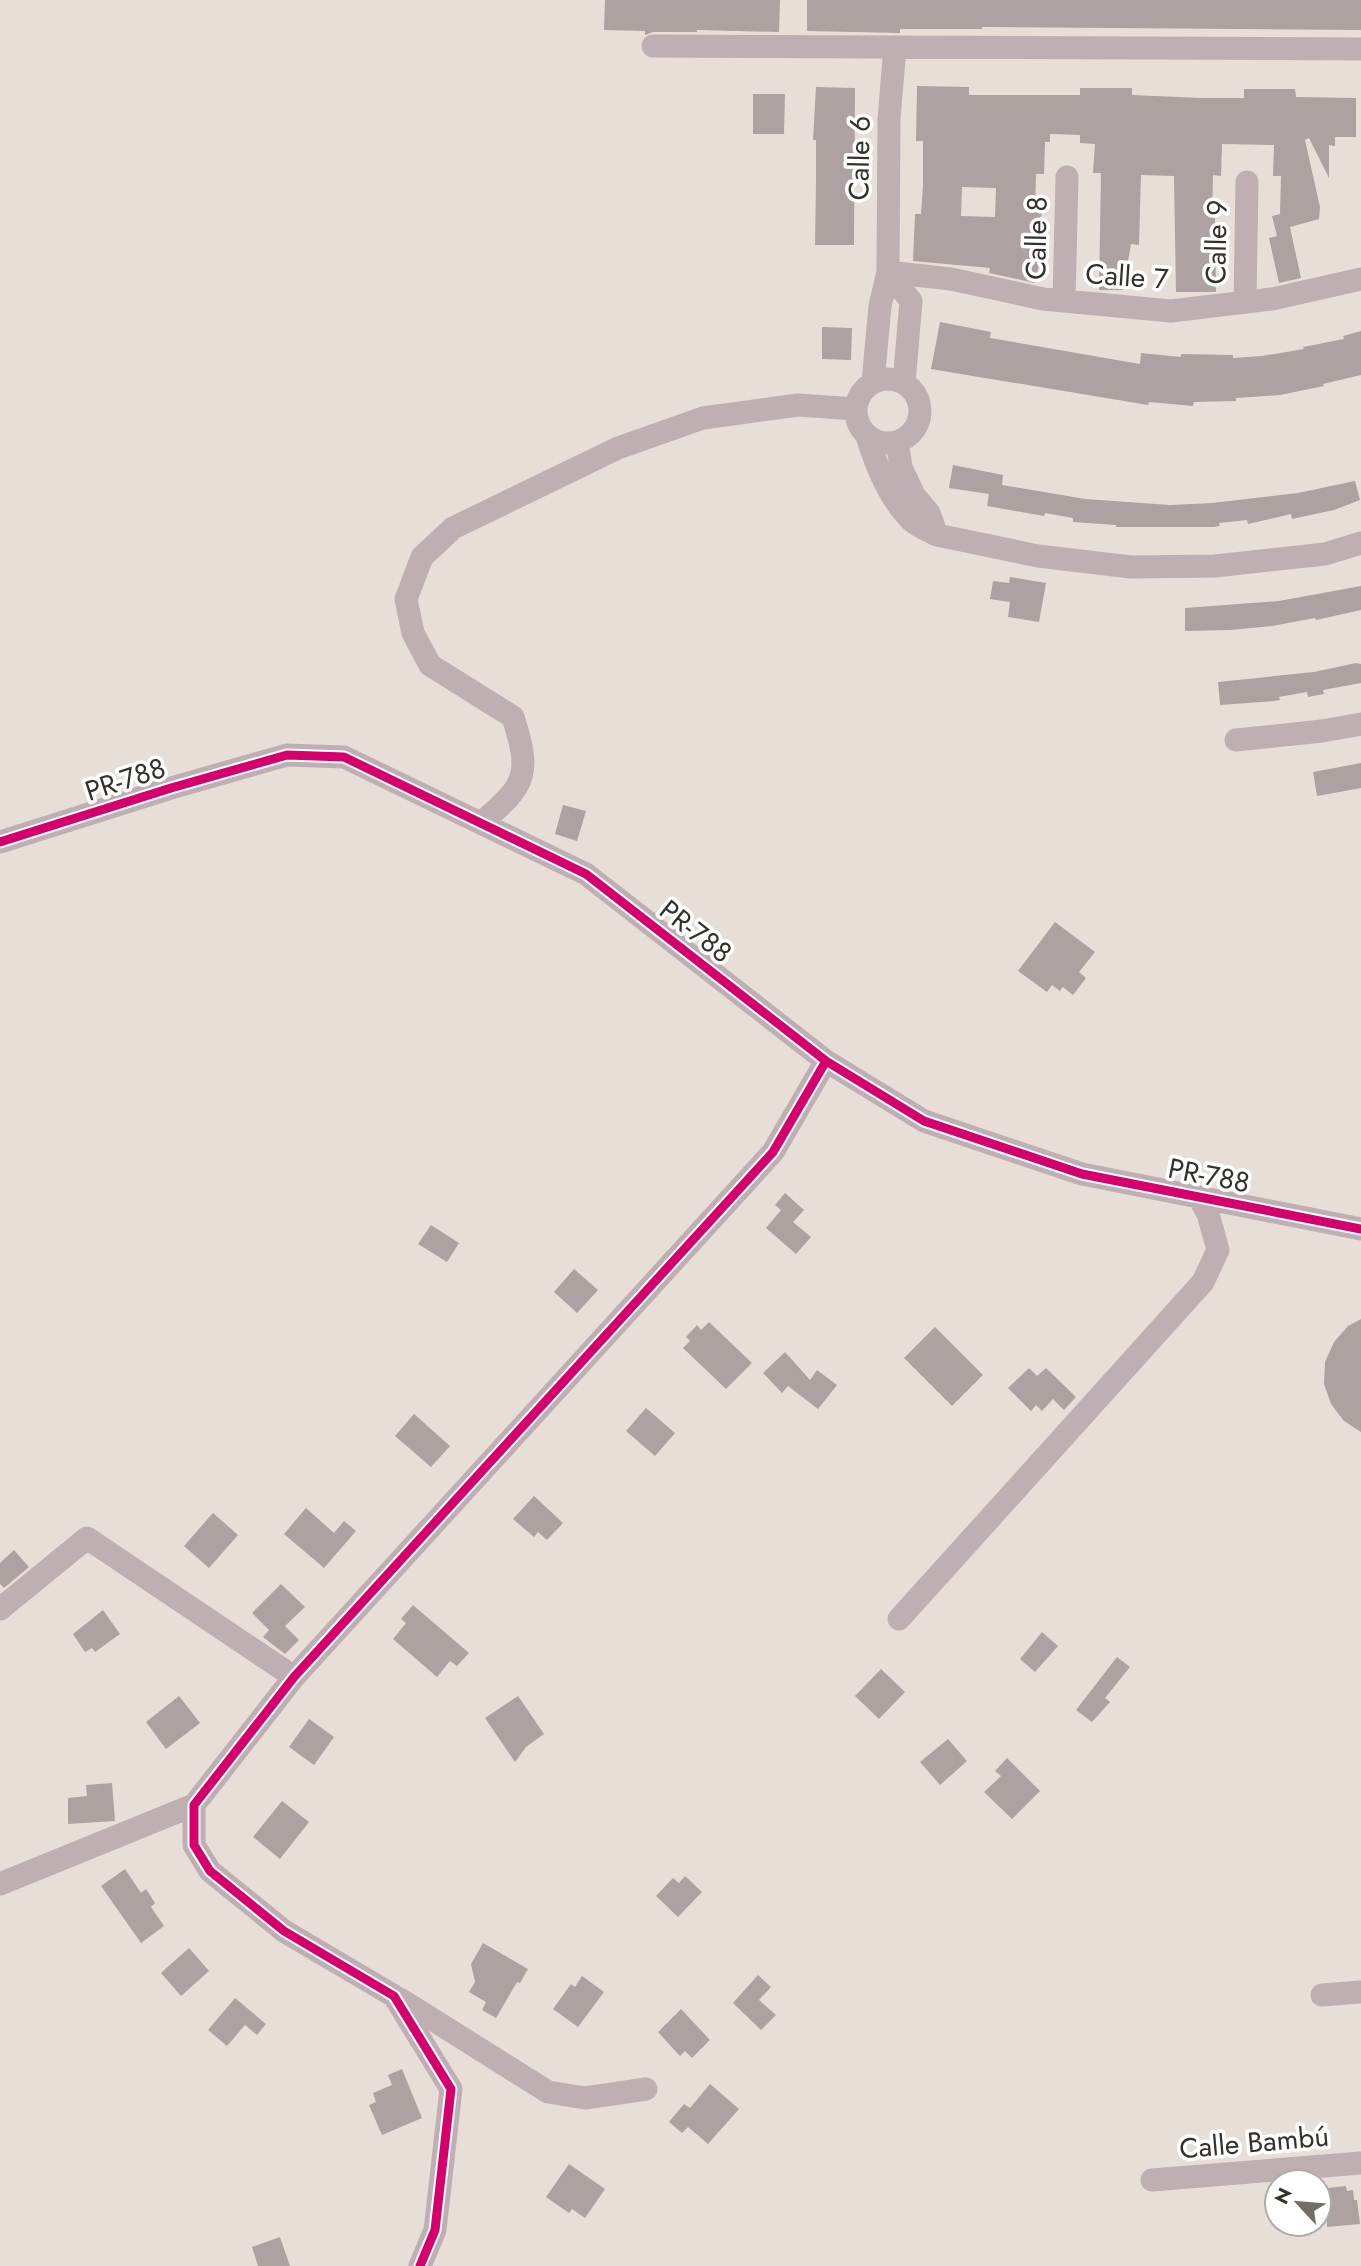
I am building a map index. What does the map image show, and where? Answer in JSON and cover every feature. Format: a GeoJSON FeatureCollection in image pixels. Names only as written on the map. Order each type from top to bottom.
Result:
{"type":"FeatureCollection","features":[{"type":"Feature","properties":{"kind":"street"},"geometry":{"type":"LineString","coordinates":[[653,46],[1361,49]]}},
{"type":"Feature","properties":{"kind":"street","name":"Calle 6"},"geometry":{"type":"LineString","coordinates":[[873,382],[880,306],[888,272],[889,119],[895,47]]}},
{"type":"Feature","properties":{"kind":"street","name":"Calle 8"},"geometry":{"type":"LineString","coordinates":[[1064,301],[1066,177]]}},
{"type":"Feature","properties":{"kind":"street","name":"Calle 9"},"geometry":{"type":"LineString","coordinates":[[1245,302],[1247,182]]}},
{"type":"Feature","properties":{"kind":"street"},"geometry":{"type":"LineString","coordinates":[[888,272],[911,301],[904,383]]}},
{"type":"Feature","properties":{"kind":"street","name":"Calle 7"},"geometry":{"type":"LineString","coordinates":[[888,272],[951,279],[1043,299],[1171,311],[1272,299],[1361,279]]}},
{"type":"Feature","properties":{"kind":"street"},"geometry":{"type":"LineString","coordinates":[[867,436],[887,444],[906,438],[919,421],[918,399],[913,390],[894,379],[873,382],[864,389],[856,409],[877,470],[906,499]]}},
{"type":"Feature","properties":{"kind":"street"},"geometry":{"type":"LineString","coordinates":[[481,823],[508,800],[523,775],[524,751],[513,716],[430,665],[413,633],[406,600],[422,557],[453,528],[618,448],[703,418],[798,405],[856,409]]}},
{"type":"Feature","properties":{"kind":"street"},"geometry":{"type":"LineString","coordinates":[[897,442],[906,499],[913,522],[937,535],[1038,556],[1131,567],[1215,566],[1325,554],[1361,543]]}},
{"type":"Feature","properties":{"kind":"street"},"geometry":{"type":"LineString","coordinates":[[1236,740],[1361,724]]}},
{"type":"Feature","properties":{"kind":"street","name":"PR-788"},"geometry":{"type":"LineString","coordinates":[[0,842],[287,755],[344,757],[586,874],[826,1061],[924,1121],[1082,1174],[1361,1229]]}},
{"type":"Feature","properties":{"kind":"street"},"geometry":{"type":"LineString","coordinates":[[0,1885],[194,1805],[294,1677],[773,1152],[826,1061]]}},
{"type":"Feature","properties":{"kind":"street"},"geometry":{"type":"LineString","coordinates":[[899,1619],[1203,1282],[1218,1250],[1208,1214],[1199,1197]]}},
{"type":"Feature","properties":{"kind":"street"},"geometry":{"type":"LineString","coordinates":[[0,1609],[88,1538],[294,1677]]}},
{"type":"Feature","properties":{"kind":"street"},"geometry":{"type":"LineString","coordinates":[[194,1805],[194,1845],[210,1871],[284,1931],[548,2092],[585,2098],[646,2089]]}},
{"type":"Feature","properties":{"kind":"street"},"geometry":{"type":"LineString","coordinates":[[1322,1995],[1361,1992]]}},
{"type":"Feature","properties":{"kind":"street"},"geometry":{"type":"LineString","coordinates":[[394,1996],[451,2090],[435,2230],[421,2266]]}},
{"type":"Feature","properties":{"kind":"street","name":"Calle Bambú"},"geometry":{"type":"LineString","coordinates":[[1152,2180],[1361,2163]]}},
{"type":"Feature","properties":{"kind":"building"},"geometry":{"type":"Polygon","coordinates":[[[605,0],[780,0],[779,32],[697,30],[653,32],[645,35],[645,31],[604,30],[605,0]]]}},
{"type":"Feature","properties":{"kind":"building"},"geometry":{"type":"Polygon","coordinates":[[[807,0],[1361,0],[1361,30],[982,27],[900,29],[900,33],[807,31],[807,0]]]}},
{"type":"Feature","properties":{"kind":"building"},"geometry":{"type":"Polygon","coordinates":[[[917,86],[969,87],[969,95],[1080,95],[1080,88],[1132,88],[1132,95],[1244,98],[1244,89],[1295,89],[1296,97],[1356,98],[1356,137],[1335,137],[1335,146],[1329,145],[1329,178],[1309,138],[1305,140],[1320,207],[1319,219],[1290,227],[1301,278],[1279,283],[1269,238],[1277,236],[1272,216],[1280,214],[1281,176],[1273,176],[1274,145],[1222,144],[1221,176],[1213,175],[1216,292],[1176,292],[1174,176],[1141,175],[1139,245],[1131,244],[1123,290],[1099,290],[1101,173],[1093,173],[1095,144],[1080,143],[1080,135],[1050,134],[1050,142],[1045,142],[1044,174],[1036,174],[1035,210],[1042,212],[1038,232],[1046,234],[1035,283],[989,273],[990,268],[913,261],[915,214],[921,214],[923,185],[923,141],[916,141],[917,86]],[[962,187],[961,216],[995,217],[996,188],[962,187]]]}},
{"type":"Feature","properties":{"kind":"building"},"geometry":{"type":"Polygon","coordinates":[[[816,87],[855,88],[854,245],[815,245],[816,140],[813,140],[816,87]]]}},
{"type":"Feature","properties":{"kind":"building"},"geometry":{"type":"Polygon","coordinates":[[[753,94],[785,94],[784,134],[753,134],[753,94]]]}},
{"type":"Feature","properties":{"kind":"building"},"geometry":{"type":"Polygon","coordinates":[[[940,322],[991,332],[990,338],[1140,364],[1141,353],[1181,357],[1181,354],[1233,355],[1233,358],[1262,356],[1344,339],[1343,336],[1361,331],[1361,375],[1280,395],[1236,398],[1236,401],[1194,402],[1193,406],[1149,402],[1148,405],[931,369],[940,322]]]}},
{"type":"Feature","properties":{"kind":"building"},"geometry":{"type":"Polygon","coordinates":[[[822,327],[852,328],[851,360],[822,359],[822,327]]]}},
{"type":"Feature","properties":{"kind":"building"},"geometry":{"type":"Polygon","coordinates":[[[953,465],[1003,475],[1002,485],[1085,499],[1170,505],[1212,503],[1298,493],[1355,481],[1360,500],[1334,510],[1292,519],[1291,514],[1248,524],[1247,520],[1219,523],[1220,526],[1214,527],[1116,527],[1073,522],[1073,518],[1045,513],[1044,516],[987,506],[989,494],[949,488],[953,465]]]}},
{"type":"Feature","properties":{"kind":"building"},"geometry":{"type":"Polygon","coordinates":[[[1010,577],[1046,583],[1039,622],[1008,617],[1010,602],[990,599],[993,581],[1009,583],[1010,577]]]}},
{"type":"Feature","properties":{"kind":"building"},"geometry":{"type":"Polygon","coordinates":[[[1361,586],[1361,610],[1272,626],[1185,631],[1185,608],[1279,601],[1361,586]]]}},
{"type":"Feature","properties":{"kind":"building"},"geometry":{"type":"Polygon","coordinates":[[[1361,664],[1361,683],[1323,690],[1324,694],[1308,697],[1307,692],[1279,697],[1280,700],[1274,701],[1220,705],[1218,682],[1314,672],[1361,664]]]}},
{"type":"Feature","properties":{"kind":"building"},"geometry":{"type":"Polygon","coordinates":[[[1361,763],[1361,788],[1317,796],[1313,772],[1361,763]]]}},
{"type":"Feature","properties":{"kind":"building"},"geometry":{"type":"Polygon","coordinates":[[[563,805],[586,811],[577,841],[555,834],[563,805]]]}},
{"type":"Feature","properties":{"kind":"building"},"geometry":{"type":"Polygon","coordinates":[[[1055,922],[1095,952],[1079,972],[1086,978],[1073,995],[1063,987],[1060,991],[1052,985],[1047,992],[1018,971],[1055,922]]]}},
{"type":"Feature","properties":{"kind":"building"},"geometry":{"type":"Polygon","coordinates":[[[785,1193],[804,1210],[793,1222],[811,1237],[796,1254],[766,1228],[781,1210],[775,1205],[785,1193]]]}},
{"type":"Feature","properties":{"kind":"building"},"geometry":{"type":"Polygon","coordinates":[[[431,1225],[459,1243],[447,1262],[418,1244],[431,1225]]]}},
{"type":"Feature","properties":{"kind":"building"},"geometry":{"type":"Polygon","coordinates":[[[574,1269],[598,1290],[577,1313],[554,1292],[574,1269]]]}},
{"type":"Feature","properties":{"kind":"building"},"geometry":{"type":"Polygon","coordinates":[[[1361,1319],[1361,1432],[1344,1421],[1331,1404],[1324,1384],[1325,1362],[1334,1342],[1348,1326],[1361,1319]]]}},
{"type":"Feature","properties":{"kind":"building"},"geometry":{"type":"Polygon","coordinates":[[[709,1322],[752,1363],[726,1389],[683,1348],[690,1341],[686,1337],[697,1325],[701,1330],[709,1322]]]}},
{"type":"Feature","properties":{"kind":"building"},"geometry":{"type":"Polygon","coordinates":[[[935,1327],[983,1375],[952,1406],[904,1358],[935,1327]]]}},
{"type":"Feature","properties":{"kind":"building"},"geometry":{"type":"Polygon","coordinates":[[[785,1352],[810,1380],[817,1370],[837,1385],[818,1409],[788,1386],[782,1393],[763,1373],[785,1352]]]}},
{"type":"Feature","properties":{"kind":"building"},"geometry":{"type":"Polygon","coordinates":[[[1029,1368],[1037,1376],[1046,1368],[1076,1397],[1064,1410],[1053,1399],[1042,1411],[1036,1405],[1031,1411],[1008,1388],[1029,1368]]]}},
{"type":"Feature","properties":{"kind":"building"},"geometry":{"type":"Polygon","coordinates":[[[646,1408],[675,1433],[655,1456],[626,1431],[646,1408]]]}},
{"type":"Feature","properties":{"kind":"building"},"geometry":{"type":"Polygon","coordinates":[[[414,1414],[450,1446],[431,1467],[395,1436],[414,1414]]]}},
{"type":"Feature","properties":{"kind":"building"},"geometry":{"type":"Polygon","coordinates":[[[534,1496],[563,1523],[547,1540],[538,1532],[534,1537],[513,1519],[534,1496]]]}},
{"type":"Feature","properties":{"kind":"building"},"geometry":{"type":"Polygon","coordinates":[[[306,1508],[334,1533],[344,1521],[356,1531],[324,1568],[284,1534],[306,1508]]]}},
{"type":"Feature","properties":{"kind":"building"},"geometry":{"type":"Polygon","coordinates":[[[213,1513],[238,1535],[209,1568],[184,1546],[213,1513]]]}},
{"type":"Feature","properties":{"kind":"building"},"geometry":{"type":"Polygon","coordinates":[[[14,1550],[29,1567],[4,1588],[0,1584],[0,1563],[14,1550]]]}},
{"type":"Feature","properties":{"kind":"building"},"geometry":{"type":"Polygon","coordinates":[[[281,1584],[305,1607],[285,1626],[299,1640],[285,1654],[263,1637],[269,1630],[252,1613],[281,1584]]]}},
{"type":"Feature","properties":{"kind":"building"},"geometry":{"type":"Polygon","coordinates":[[[413,1605],[469,1653],[457,1666],[450,1661],[437,1677],[393,1639],[406,1623],[401,1619],[413,1605]]]}},
{"type":"Feature","properties":{"kind":"building"},"geometry":{"type":"Polygon","coordinates":[[[103,1610],[120,1634],[95,1652],[92,1648],[85,1652],[73,1634],[103,1610]]]}},
{"type":"Feature","properties":{"kind":"building"},"geometry":{"type":"Polygon","coordinates":[[[1042,1632],[1058,1646],[1035,1672],[1020,1659],[1042,1632]]]}},
{"type":"Feature","properties":{"kind":"building"},"geometry":{"type":"Polygon","coordinates":[[[1117,1657],[1130,1667],[1105,1698],[1110,1702],[1092,1722],[1076,1710],[1117,1657]]]}},
{"type":"Feature","properties":{"kind":"building"},"geometry":{"type":"Polygon","coordinates":[[[881,1669],[905,1692],[879,1719],[855,1696],[881,1669]]]}},
{"type":"Feature","properties":{"kind":"building"},"geometry":{"type":"Polygon","coordinates":[[[179,1696],[200,1723],[166,1749],[146,1722],[179,1696]]]}},
{"type":"Feature","properties":{"kind":"building"},"geometry":{"type":"Polygon","coordinates":[[[518,1696],[544,1734],[526,1747],[515,1762],[485,1718],[518,1696]]]}},
{"type":"Feature","properties":{"kind":"building"},"geometry":{"type":"Polygon","coordinates":[[[309,1719],[334,1737],[314,1765],[289,1747],[309,1719]]]}},
{"type":"Feature","properties":{"kind":"building"},"geometry":{"type":"Polygon","coordinates":[[[948,1739],[967,1761],[940,1785],[920,1762],[948,1739]]]}},
{"type":"Feature","properties":{"kind":"building"},"geometry":{"type":"Polygon","coordinates":[[[1007,1758],[1040,1791],[1012,1819],[984,1792],[1001,1776],[995,1771],[1007,1758]]]}},
{"type":"Feature","properties":{"kind":"building"},"geometry":{"type":"Polygon","coordinates":[[[112,1783],[115,1821],[68,1824],[68,1798],[87,1796],[86,1785],[112,1783]]]}},
{"type":"Feature","properties":{"kind":"building"},"geometry":{"type":"Polygon","coordinates":[[[282,1801],[309,1822],[280,1859],[253,1837],[282,1801]]]}},
{"type":"Feature","properties":{"kind":"building"},"geometry":{"type":"Polygon","coordinates":[[[125,1869],[141,1893],[146,1889],[155,1903],[151,1907],[164,1926],[141,1943],[101,1886],[125,1869]]]}},
{"type":"Feature","properties":{"kind":"building"},"geometry":{"type":"Polygon","coordinates":[[[685,1876],[702,1892],[678,1917],[656,1896],[673,1878],[679,1883],[685,1876]]]}},
{"type":"Feature","properties":{"kind":"building"},"geometry":{"type":"Polygon","coordinates":[[[483,1943],[528,1969],[520,1983],[517,1982],[496,2018],[482,2010],[486,2002],[469,1992],[475,1982],[471,1964],[483,1943]]]}},
{"type":"Feature","properties":{"kind":"building"},"geometry":{"type":"Polygon","coordinates":[[[189,1948],[209,1971],[181,1996],[161,1973],[189,1948]]]}},
{"type":"Feature","properties":{"kind":"building"},"geometry":{"type":"Polygon","coordinates":[[[758,1975],[771,1987],[759,2000],[776,2015],[761,2030],[733,2003],[758,1975]]]}},
{"type":"Feature","properties":{"kind":"building"},"geometry":{"type":"Polygon","coordinates":[[[582,1976],[604,1992],[578,2027],[553,2009],[571,1984],[575,1987],[582,1976]]]}},
{"type":"Feature","properties":{"kind":"building"},"geometry":{"type":"Polygon","coordinates":[[[235,1998],[266,2024],[257,2035],[245,2025],[227,2046],[208,2030],[235,1998]]]}},
{"type":"Feature","properties":{"kind":"building"},"geometry":{"type":"Polygon","coordinates":[[[681,2009],[710,2040],[692,2058],[685,2051],[680,2056],[658,2032],[681,2009]]]}},
{"type":"Feature","properties":{"kind":"building"},"geometry":{"type":"Polygon","coordinates":[[[402,2069],[422,2118],[382,2135],[369,2105],[376,2102],[373,2093],[392,2085],[388,2075],[402,2069]]]}},
{"type":"Feature","properties":{"kind":"building"},"geometry":{"type":"Polygon","coordinates":[[[710,2084],[739,2109],[708,2144],[688,2127],[682,2133],[669,2122],[684,2104],[690,2108],[710,2084]]]}},
{"type":"Feature","properties":{"kind":"building"},"geometry":{"type":"Polygon","coordinates":[[[569,2164],[605,2189],[585,2218],[572,2209],[569,2213],[546,2197],[569,2164]]]}},
{"type":"Feature","properties":{"kind":"building"},"geometry":{"type":"Polygon","coordinates":[[[1346,2186],[1347,2191],[1353,2190],[1360,2224],[1333,2226],[1333,2187],[1346,2186]]]}},
{"type":"Feature","properties":{"kind":"building"},"geometry":{"type":"Polygon","coordinates":[[[280,2237],[290,2266],[258,2266],[252,2247],[280,2237]]]}},
{"type":"Feature","properties":{"kind":"cycle path"},"geometry":{"type":"LineString","coordinates":[[0,842],[287,755],[344,757],[586,874],[826,1061],[924,1121],[1082,1174],[1361,1229]]}},
{"type":"Feature","properties":{"kind":"cycle path"},"geometry":{"type":"LineString","coordinates":[[420,2266],[435,2230],[451,2089],[394,1996],[284,1931],[210,1871],[194,1845],[194,1805],[294,1677],[773,1152],[826,1061]]}}]}
